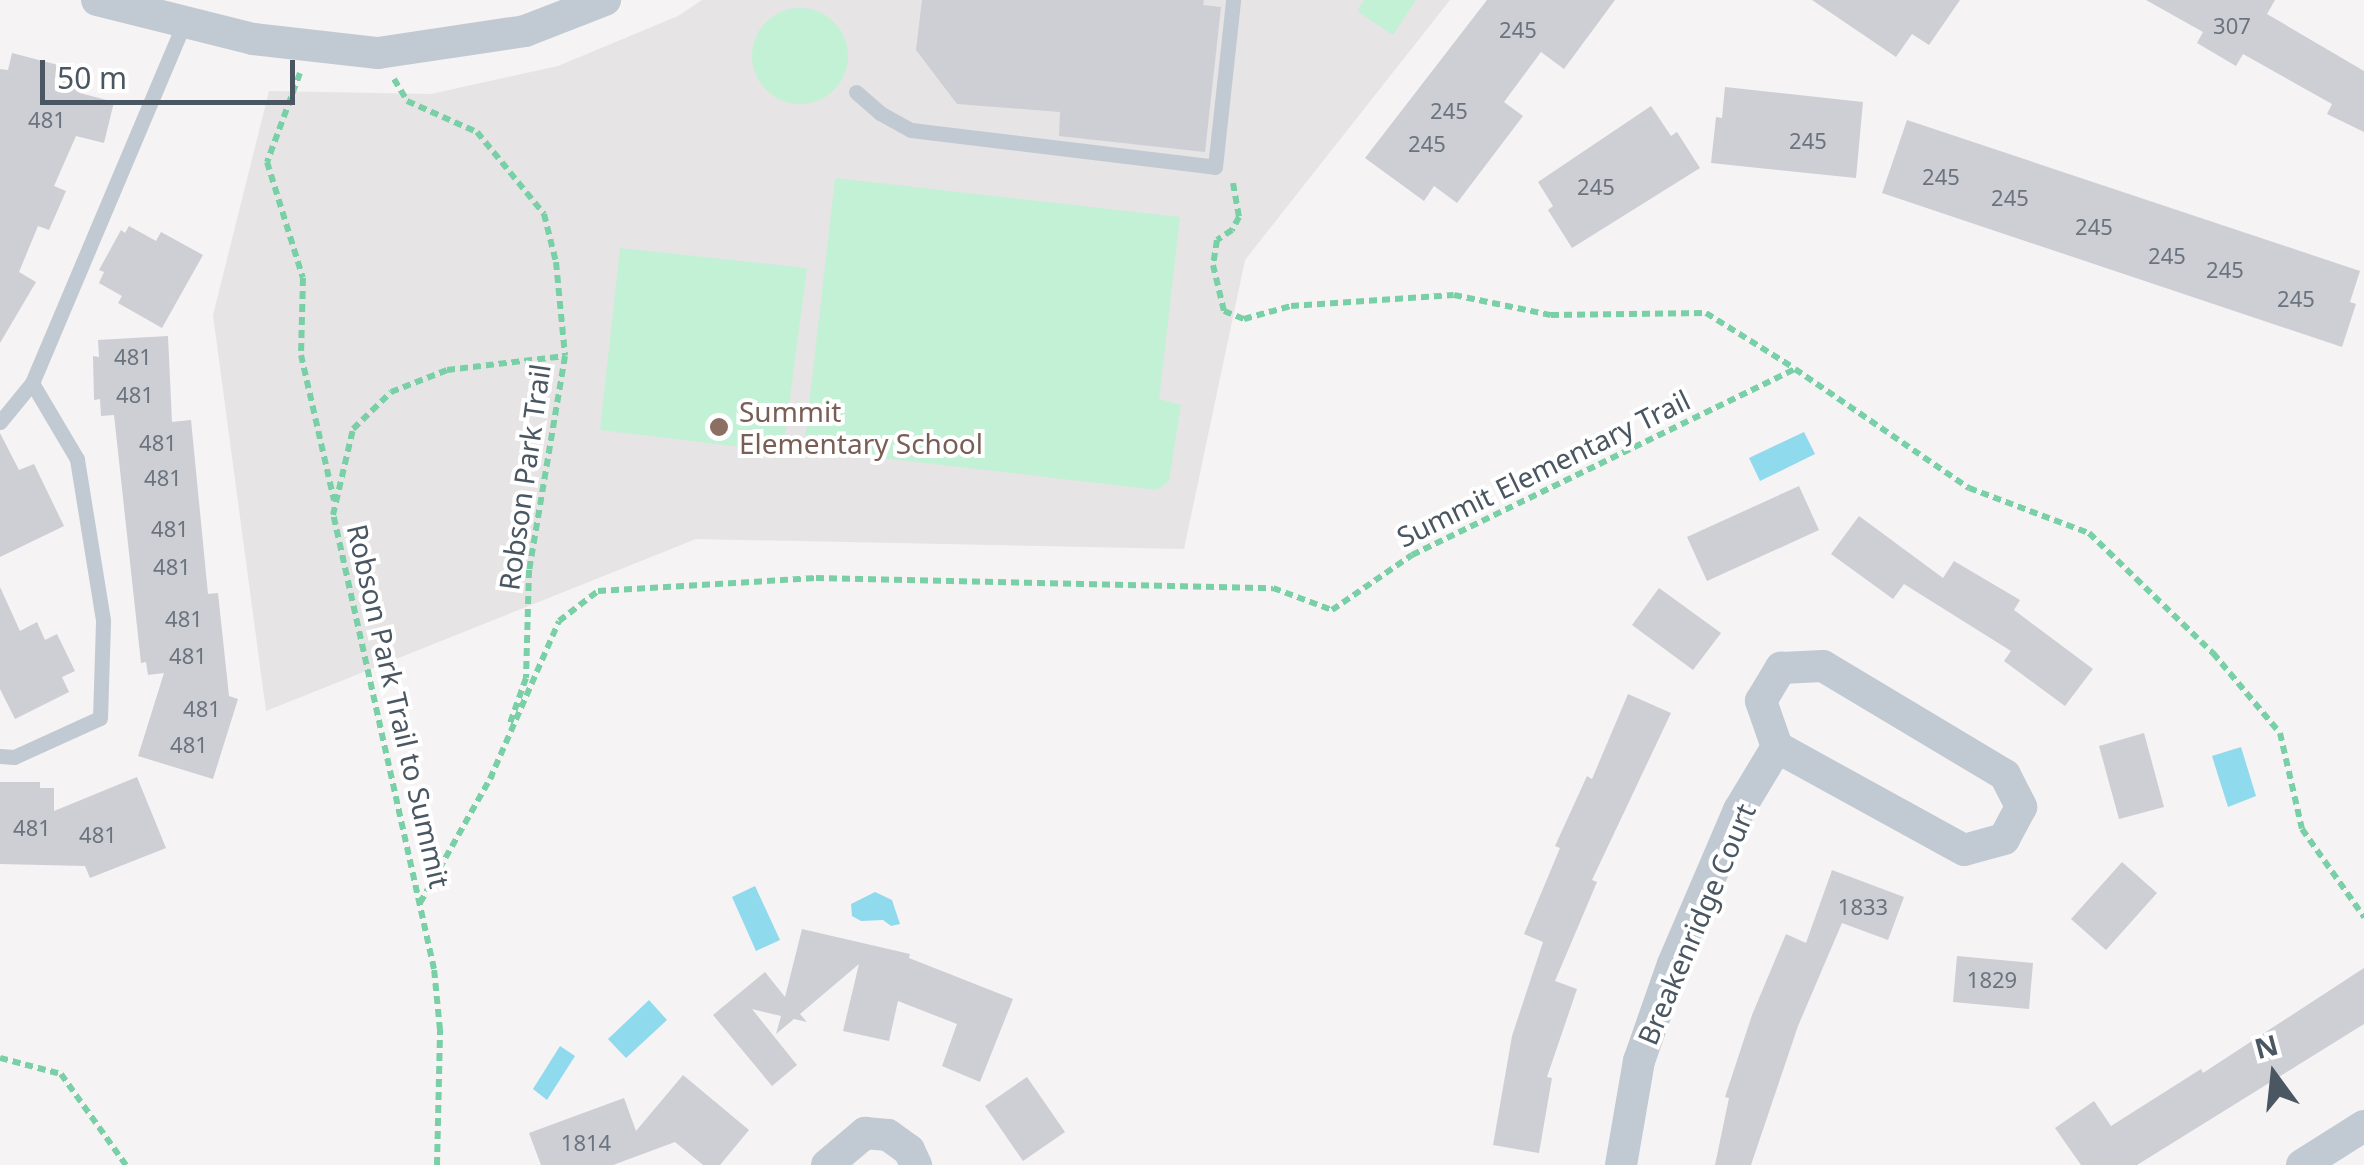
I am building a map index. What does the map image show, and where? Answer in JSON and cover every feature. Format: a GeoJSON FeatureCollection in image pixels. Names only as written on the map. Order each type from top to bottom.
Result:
{"type":"FeatureCollection","features":[{"type":"Feature","properties":{"kind":"street"},"geometry":{"type":"LineString","coordinates":[[97,0],[184,24],[310,46],[378,53],[520,15],[605,0]]}},
{"type":"Feature","properties":{"kind":"street"},"geometry":{"type":"LineString","coordinates":[[1823,666],[2005,775],[2021,808],[2004,838],[1964,850],[1778,748],[1761,701],[1781,668],[1823,666]]}},
{"type":"Feature","properties":{"kind":"street","name":"Breakenridge Court"},"geometry":{"type":"LineString","coordinates":[[1621,1165],[1640,1061],[1673,964],[1739,810],[1778,748]]}},
{"type":"Feature","properties":{"kind":"street"},"geometry":{"type":"LineString","coordinates":[[2302,1165],[2364,1126]]}},
{"type":"Feature","properties":{"kind":"street"},"geometry":{"type":"LineString","coordinates":[[826,1165],[865,1133],[888,1134],[908,1150],[916,1165]]}},
{"type":"Feature","properties":{"kind":"lane"},"geometry":{"type":"LineString","coordinates":[[856,92],[880,113],[910,130],[1215,167],[1234,0]]}},
{"type":"Feature","properties":{"kind":"lane"},"geometry":{"type":"LineString","coordinates":[[0,422],[32,383],[184,24]]}},
{"type":"Feature","properties":{"kind":"lane"},"geometry":{"type":"LineString","coordinates":[[0,756],[14,756],[100,718],[103,620],[77,459],[32,383]]}},
{"type":"Feature","properties":{"kind":"path"},"geometry":{"type":"LineString","coordinates":[[310,46],[268,162],[303,278],[301,354],[335,506]]}},
{"type":"Feature","properties":{"kind":"path","name":"Robson Park Trail"},"geometry":{"type":"LineString","coordinates":[[378,53],[407,101],[477,132],[544,214],[556,262],[565,356],[529,570],[526,678],[490,779],[420,903]]}},
{"type":"Feature","properties":{"kind":"path"},"geometry":{"type":"LineString","coordinates":[[1215,167],[1232,182],[1239,200],[1239,218],[1232,230],[1217,240],[1217,288],[1224,312],[1244,319],[1291,306],[1454,294],[1551,315],[1706,313],[1796,369],[1969,488],[2090,533],[2213,653],[2280,733],[2302,829],[2364,917]]}},
{"type":"Feature","properties":{"kind":"path","name":"Robson Park Trail to Summit"},"geometry":{"type":"LineString","coordinates":[[437,1165],[440,1030],[434,969],[333,514],[353,429],[391,392],[448,370],[565,356]]}},
{"type":"Feature","properties":{"kind":"path","name":"Summit Elementary Trail"},"geometry":{"type":"LineString","coordinates":[[490,779],[559,620],[598,591],[816,578],[1273,588],[1332,610],[1412,555],[1796,369]]}},
{"type":"Feature","properties":{"kind":"path"},"geometry":{"type":"LineString","coordinates":[[0,1058],[60,1074],[126,1165]]}},
{"type":"Feature","properties":{"kind":"shaded area","name":"Summit Elementary School"},"geometry":{"type":"Polygon","coordinates":[[[702,0],[1450,0],[1245,260],[1184,549],[696,539],[266,711],[213,315],[269,91],[431,94],[558,66],[678,16],[702,0]]]}},
{"type":"Feature","properties":{"kind":"green space"},"geometry":{"type":"Polygon","coordinates":[[[1364,0],[1416,0],[1393,35],[1357,11],[1364,0]]]}},
{"type":"Feature","properties":{"kind":"green space"},"geometry":{"type":"Polygon","coordinates":[[[800,8],[818,12],[834,22],[844,38],[848,56],[844,74],[834,90],[818,100],[800,104],[782,100],[766,90],[756,74],[752,56],[756,38],[766,22],[782,12],[800,8]]]}},
{"type":"Feature","properties":{"kind":"green space"},"geometry":{"type":"Polygon","coordinates":[[[835,178],[1180,217],[1159,399],[1181,405],[1169,481],[1157,490],[804,449],[835,178]]]}},
{"type":"Feature","properties":{"kind":"green space"},"geometry":{"type":"Polygon","coordinates":[[[620,248],[807,268],[783,452],[600,430],[620,248]]]}},
{"type":"Feature","properties":{"kind":"water"},"geometry":{"type":"Polygon","coordinates":[[[1804,432],[1815,454],[1760,481],[1749,458],[1804,432]]]}},
{"type":"Feature","properties":{"kind":"water"},"geometry":{"type":"Polygon","coordinates":[[[2241,747],[2256,796],[2228,807],[2212,756],[2241,747]]]}},
{"type":"Feature","properties":{"kind":"water"},"geometry":{"type":"Polygon","coordinates":[[[755,886],[780,940],[756,951],[732,897],[755,886]]]}},
{"type":"Feature","properties":{"kind":"water"},"geometry":{"type":"Polygon","coordinates":[[[875,892],[892,900],[900,924],[861,921],[852,916],[851,904],[875,892]]]}},
{"type":"Feature","properties":{"kind":"water"},"geometry":{"type":"Polygon","coordinates":[[[649,1000],[667,1020],[626,1058],[608,1039],[649,1000]]]}},
{"type":"Feature","properties":{"kind":"water"},"geometry":{"type":"Polygon","coordinates":[[[560,1046],[575,1056],[547,1100],[533,1089],[560,1046]]]}},
{"type":"Feature","properties":{"kind":"building"},"geometry":{"type":"Polygon","coordinates":[[[922,0],[1204,0],[1203,5],[1221,7],[1205,152],[1059,136],[1060,112],[957,104],[916,50],[922,0]]]}},
{"type":"Feature","properties":{"kind":"building"},"geometry":{"type":"Polygon","coordinates":[[[1487,0],[1615,0],[1564,69],[1541,52],[1504,102],[1523,116],[1457,203],[1434,186],[1424,201],[1365,158],[1487,0]]]}},
{"type":"Feature","properties":{"kind":"building"},"geometry":{"type":"Polygon","coordinates":[[[1812,0],[1960,0],[1929,45],[1912,34],[1896,57],[1812,0]]]}},
{"type":"Feature","properties":{"kind":"building"},"geometry":{"type":"Polygon","coordinates":[[[2146,0],[2275,0],[2267,14],[2364,71],[2364,132],[2327,114],[2332,104],[2243,54],[2236,66],[2197,43],[2203,32],[2146,0]]]}},
{"type":"Feature","properties":{"kind":"building"},"geometry":{"type":"Polygon","coordinates":[[[12,53],[85,72],[80,93],[114,102],[104,143],[76,136],[54,186],[66,191],[49,230],[38,226],[19,272],[36,282],[0,343],[0,69],[8,70],[12,53]]]}},
{"type":"Feature","properties":{"kind":"building"},"geometry":{"type":"Polygon","coordinates":[[[1725,87],[1863,102],[1856,178],[1711,163],[1716,117],[1722,118],[1725,87]]]}},
{"type":"Feature","properties":{"kind":"building"},"geometry":{"type":"Polygon","coordinates":[[[1651,106],[1671,136],[1677,132],[1700,168],[1572,248],[1548,210],[1553,206],[1538,182],[1651,106]]]}},
{"type":"Feature","properties":{"kind":"building"},"geometry":{"type":"Polygon","coordinates":[[[1907,120],[2360,271],[2350,302],[2356,304],[2342,347],[1882,193],[1907,120]]]}},
{"type":"Feature","properties":{"kind":"building"},"geometry":{"type":"Polygon","coordinates":[[[129,226],[156,241],[161,232],[203,255],[162,328],[118,303],[122,296],[99,283],[104,272],[99,270],[121,230],[125,233],[129,226]]]}},
{"type":"Feature","properties":{"kind":"building"},"geometry":{"type":"Polygon","coordinates":[[[168,336],[172,422],[191,420],[208,594],[218,593],[229,696],[238,699],[213,779],[138,756],[164,673],[148,675],[146,662],[141,663],[114,415],[101,416],[100,399],[94,400],[93,356],[99,357],[98,340],[168,336]]]}},
{"type":"Feature","properties":{"kind":"building"},"geometry":{"type":"Polygon","coordinates":[[[0,433],[19,470],[34,464],[64,526],[0,557],[0,433]]]}},
{"type":"Feature","properties":{"kind":"building"},"geometry":{"type":"Polygon","coordinates":[[[1799,486],[1819,530],[1707,581],[1687,537],[1799,486]]]}},
{"type":"Feature","properties":{"kind":"building"},"geometry":{"type":"Polygon","coordinates":[[[1859,516],[1943,578],[1954,561],[2020,600],[2014,610],[2093,669],[2065,706],[2004,661],[2011,651],[1904,584],[1893,599],[1831,554],[1859,516]]]}},
{"type":"Feature","properties":{"kind":"building"},"geometry":{"type":"Polygon","coordinates":[[[0,587],[20,631],[37,622],[45,640],[57,634],[75,671],[62,677],[69,692],[15,719],[0,689],[0,587]]]}},
{"type":"Feature","properties":{"kind":"building"},"geometry":{"type":"Polygon","coordinates":[[[1659,588],[1721,633],[1693,670],[1632,625],[1659,588]]]}},
{"type":"Feature","properties":{"kind":"building"},"geometry":{"type":"Polygon","coordinates":[[[1628,694],[1671,713],[1592,880],[1597,882],[1555,981],[1577,989],[1547,1077],[1552,1078],[1539,1153],[1493,1145],[1512,1036],[1543,942],[1524,934],[1560,848],[1555,846],[1587,776],[1592,779],[1628,694]]]}},
{"type":"Feature","properties":{"kind":"building"},"geometry":{"type":"Polygon","coordinates":[[[2144,733],[2164,807],[2119,819],[2099,746],[2144,733]]]}},
{"type":"Feature","properties":{"kind":"building"},"geometry":{"type":"Polygon","coordinates":[[[137,777],[166,848],[90,878],[85,866],[0,864],[0,782],[40,782],[40,788],[54,788],[54,811],[137,777]]]}},
{"type":"Feature","properties":{"kind":"building"},"geometry":{"type":"Polygon","coordinates":[[[2122,862],[2157,893],[2106,950],[2071,919],[2122,862]]]}},
{"type":"Feature","properties":{"kind":"building"},"geometry":{"type":"Polygon","coordinates":[[[1832,870],[1904,897],[1888,940],[1842,923],[1798,1026],[1751,1165],[1715,1165],[1729,1098],[1725,1097],[1752,1015],[1786,934],[1806,943],[1832,870]]]}},
{"type":"Feature","properties":{"kind":"building"},"geometry":{"type":"Polygon","coordinates":[[[802,929],[910,954],[909,958],[1013,999],[980,1082],[942,1066],[957,1024],[898,1001],[889,1041],[843,1031],[859,964],[800,1014],[807,1022],[794,1019],[776,1034],[781,1016],[752,1009],[797,1065],[772,1086],[713,1015],[765,972],[785,997],[802,929]]]}},
{"type":"Feature","properties":{"kind":"building"},"geometry":{"type":"Polygon","coordinates":[[[1957,956],[2033,963],[2029,1009],[1953,1002],[1957,956]]]}},
{"type":"Feature","properties":{"kind":"building"},"geometry":{"type":"Polygon","coordinates":[[[2364,968],[2364,1024],[2137,1165],[2081,1165],[2055,1128],[2094,1101],[2111,1126],[2201,1069],[2203,1073],[2364,968]]]}},
{"type":"Feature","properties":{"kind":"building"},"geometry":{"type":"Polygon","coordinates":[[[683,1075],[749,1130],[720,1165],[703,1165],[675,1142],[613,1165],[541,1165],[529,1133],[624,1098],[636,1131],[683,1075]]]}},
{"type":"Feature","properties":{"kind":"building"},"geometry":{"type":"Polygon","coordinates":[[[1027,1077],[1065,1132],[1023,1161],[985,1106],[1027,1077]]]}},
{"type":"Feature","properties":{"kind":"place","name":"Summit Elementary School"},"geometry":{"type":"Point","coordinates":[719,427]}}]}
